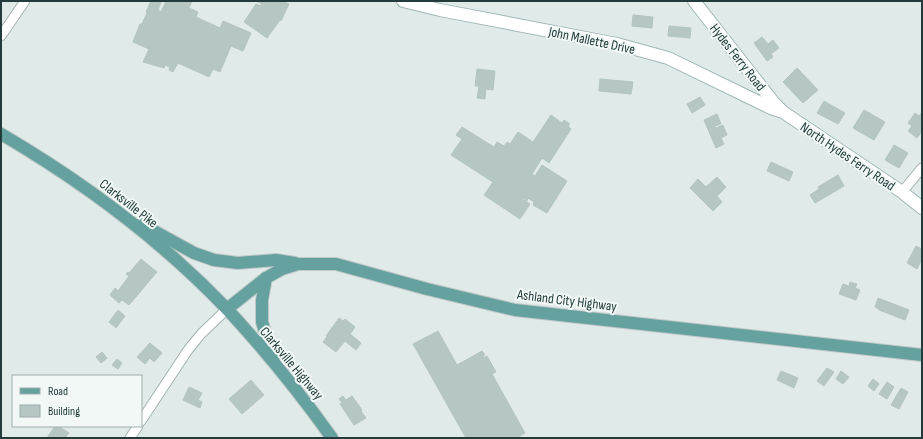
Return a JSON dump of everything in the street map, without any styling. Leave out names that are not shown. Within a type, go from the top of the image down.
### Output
[{"type":"main road","name":"Clarksville Pike","points":[[1,134],[40,157],[86,188],[117,212],[173,258],[227,309]]},
{"type":"main road","points":[[117,212],[194,253],[214,260],[238,263],[276,260],[298,264]]},
{"type":"main road","name":"Ashland City Highway","points":[[227,309],[266,278],[282,269],[298,264],[336,264],[427,289],[515,310],[922,355]]},
{"type":"main road","points":[[266,278],[262,300],[262,322],[274,363]]},
{"type":"main road","name":"Clarksville Highway","points":[[227,309],[274,363],[332,438]]},
{"type":"street","points":[[1,36],[25,1]]},
{"type":"street","name":"John Mallette Drive","points":[[403,1],[440,10],[617,44],[668,58],[771,108]]},
{"type":"street","name":"Hydes Ferry Road","points":[[694,1],[774,103],[783,112]]},
{"type":"street","name":"North Hydes Ferry Road","points":[[771,108],[783,112],[902,192],[922,208]]},
{"type":"street","points":[[902,192],[922,168]]},
{"type":"street","points":[[142,419],[188,350],[201,334],[227,309]]},
{"type":"street","points":[[130,438],[137,427]]},
{"type":"building","points":[[152,1],[161,2],[158,10],[161,12],[166,1],[192,1],[189,8],[198,12],[196,17],[220,28],[223,21],[251,33],[243,51],[231,46],[220,72],[213,69],[209,77],[178,63],[173,72],[169,70],[170,67],[165,65],[164,68],[143,62],[149,49],[133,42],[140,24],[142,24]]},
{"type":"building","points":[[256,1],[283,1],[289,4],[281,21],[280,20],[267,38],[244,22],[256,4],[261,6],[262,4]]},
{"type":"building","points":[[633,15],[653,17],[652,28],[632,26]]},
{"type":"building","points":[[669,26],[691,28],[690,38],[668,36]]},
{"type":"building","points":[[762,37],[768,44],[773,40],[779,48],[771,54],[773,57],[767,61],[754,43]]},
{"type":"building","points":[[797,68],[818,90],[803,103],[783,82]]},
{"type":"building","points":[[477,69],[495,71],[493,90],[486,89],[485,99],[477,98],[479,86],[475,86]]},
{"type":"building","points":[[600,79],[633,82],[631,94],[599,91]]},
{"type":"building","points":[[700,97],[705,105],[692,113],[687,104]]},
{"type":"building","points":[[824,101],[845,113],[838,124],[817,113]]},
{"type":"building","points":[[864,110],[885,122],[874,140],[853,128]]},
{"type":"building","points":[[922,112],[922,131],[917,138],[908,131],[912,126],[908,123],[915,113],[919,116]]},
{"type":"building","points":[[717,114],[721,124],[715,126],[716,128],[723,125],[727,135],[721,138],[724,144],[716,148],[704,120]]},
{"type":"building","points":[[551,115],[562,123],[564,120],[570,124],[568,126],[571,129],[549,163],[542,158],[532,174],[535,176],[542,165],[567,181],[547,213],[533,205],[534,202],[528,198],[527,201],[523,198],[522,199],[530,204],[520,219],[484,195],[493,182],[451,155],[462,139],[456,135],[462,127],[494,147],[497,142],[504,146],[507,142],[510,144],[518,132],[533,142]]},
{"type":"building","points":[[894,145],[908,153],[899,168],[885,160]]},
{"type":"building","points":[[771,162],[793,172],[789,181],[767,171]]},
{"type":"building","points":[[838,175],[844,186],[815,203],[810,195],[819,189],[818,187]]},
{"type":"building","points":[[717,177],[726,187],[717,196],[722,202],[713,211],[690,188],[698,179],[706,187]]},
{"type":"building","points":[[916,246],[922,249],[922,259],[917,269],[907,263]]},
{"type":"building","points":[[141,259],[157,272],[129,305],[122,300],[119,303],[110,295],[115,288],[118,291],[129,276],[126,274],[128,272],[129,273]]},
{"type":"building","points":[[850,282],[857,284],[855,288],[860,290],[856,300],[839,294],[843,284],[849,286]]},
{"type":"building","points":[[878,298],[909,310],[905,320],[875,307]]},
{"type":"building","points":[[118,310],[125,316],[116,328],[109,322]]},
{"type":"building","points":[[339,318],[343,321],[345,319],[355,327],[350,334],[361,343],[356,350],[345,341],[336,352],[323,342]]},
{"type":"building","points":[[438,331],[457,365],[482,351],[485,355],[483,356],[484,358],[487,356],[496,372],[492,374],[525,433],[517,438],[466,438],[413,344]]},
{"type":"building","points":[[150,343],[162,353],[154,362],[150,358],[145,364],[137,357]]},
{"type":"building","points":[[102,352],[107,358],[101,363],[96,357]]},
{"type":"building","points":[[117,359],[122,363],[118,369],[112,365]]},
{"type":"building","points":[[827,368],[834,372],[824,386],[817,381]]},
{"type":"building","points":[[781,371],[798,378],[794,388],[777,380]]},
{"type":"building","points":[[841,371],[849,377],[843,384],[836,379]]},
{"type":"building","points":[[873,379],[879,384],[874,391],[868,386]]},
{"type":"building","points":[[251,380],[264,395],[242,414],[229,399]]},
{"type":"building","points":[[887,382],[894,387],[887,399],[879,394]]},
{"type":"building","points":[[189,387],[202,393],[198,400],[202,402],[200,408],[183,400]]},
{"type":"building","points":[[901,388],[908,392],[899,409],[891,405]]},
{"type":"building","points":[[343,396],[346,400],[352,396],[366,418],[354,425],[340,404],[342,403],[339,399]]},
{"type":"building","points":[[54,427],[60,427],[69,433],[65,438],[47,438]]}]
